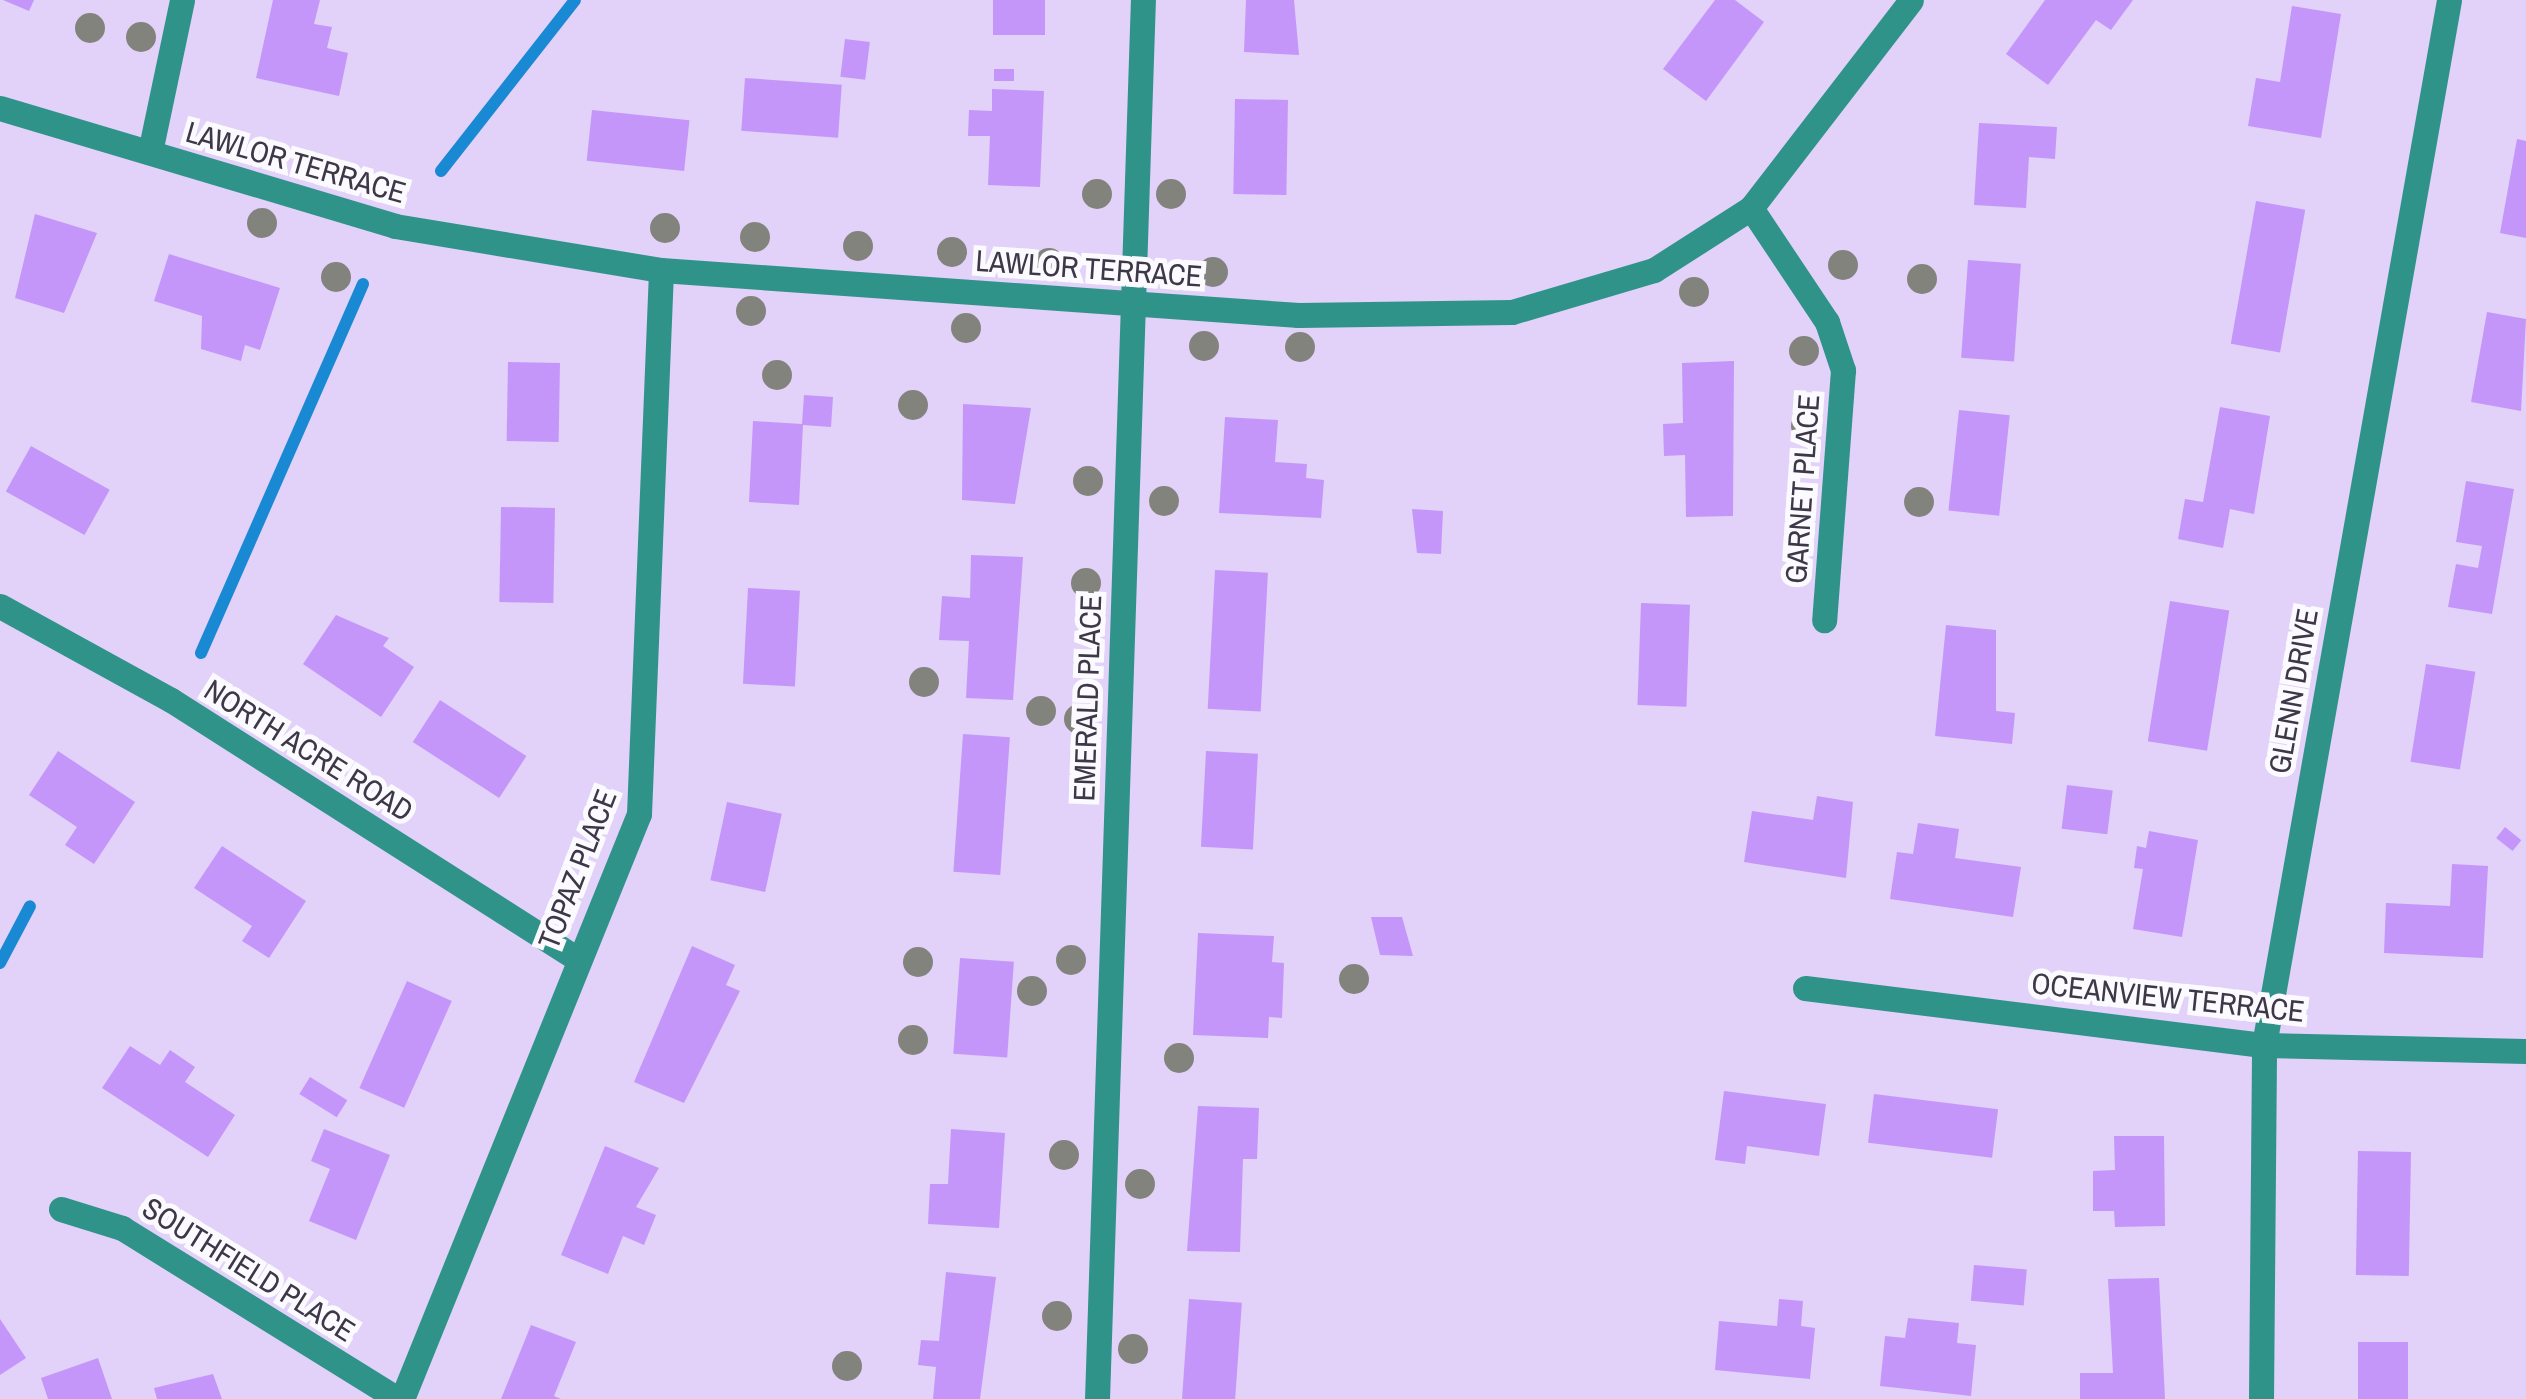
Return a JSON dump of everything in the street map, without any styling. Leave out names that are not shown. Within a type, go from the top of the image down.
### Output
[{"type":"street","points":[[150,152],[182,0]]},
{"type":"street","name":"EMERALD PLACE","points":[[1097,1399],[1143,0]]},
{"type":"street","name":"LAWLOR TERRACE","points":[[0,108],[395,226],[661,270],[1298,316],[1512,312],[1654,270],[1751,208],[1911,0]]},
{"type":"street","name":"GLENN DRIVE","points":[[2261,1399],[2264,1044],[2449,0]]},
{"type":"street","name":"GARNET PLACE","points":[[1751,208],[1826,322],[1843,370],[1824,620]]},
{"type":"street","name":"TOPAZ PLACE","points":[[400,1399],[577,959],[628,843],[646,766],[661,270]]},
{"type":"street","name":"NORTH ACRE ROAD","points":[[0,606],[170,700],[577,959]]},
{"type":"street","name":"OCEANVIEW TERRACE","points":[[1805,988],[2264,1044],[2526,1050]]},
{"type":"street","name":"SOUTHFIELD PLACE","points":[[61,1209],[122,1228],[400,1399]]},
{"type":"building","points":[[3,0],[34,0],[29,11]]},
{"type":"building","points":[[273,0],[320,0],[314,24],[332,27],[327,48],[348,53],[339,96],[256,78]]},
{"type":"building","points":[[993,0],[1045,0],[1045,35],[993,35]]},
{"type":"building","points":[[1246,0],[1294,0],[1299,55],[1244,52]]},
{"type":"building","points":[[1715,0],[1735,0],[1764,22],[1706,101],[1663,69]]},
{"type":"building","points":[[2045,0],[2133,0],[2111,30],[2096,20],[2048,85],[2006,54]]},
{"type":"building","points":[[2292,6],[2341,14],[2321,138],[2248,126],[2256,78],[2280,82]]},
{"type":"building","points":[[845,39],[870,42],[865,80],[840,77]]},
{"type":"building","points":[[994,69],[1014,69],[1014,81],[994,81]]},
{"type":"building","points":[[745,78],[842,85],[838,138],[741,131]]},
{"type":"building","points":[[992,89],[1044,91],[1040,187],[988,185],[990,136],[968,136],[969,110],[992,111]]},
{"type":"building","points":[[1235,99],[1288,100],[1286,195],[1233,194]]},
{"type":"building","points":[[592,110],[689,120],[684,171],[587,161]]},
{"type":"building","points":[[1979,123],[2057,127],[2055,159],[2029,157],[2026,208],[1974,205]]},
{"type":"building","points":[[2517,139],[2526,141],[2526,238],[2500,233]]},
{"type":"building","points":[[2256,201],[2305,210],[2280,352],[2231,344]]},
{"type":"building","points":[[35,214],[97,233],[64,313],[15,298]]},
{"type":"building","points":[[169,254],[280,288],[260,350],[245,345],[241,361],[201,349],[202,316],[154,301]]},
{"type":"building","points":[[1968,260],[2021,264],[2014,361],[1961,358]]},
{"type":"building","points":[[2487,312],[2526,319],[2521,411],[2471,402]]},
{"type":"building","points":[[1734,361],[1733,516],[1686,517],[1685,455],[1664,456],[1663,424],[1683,423],[1682,363]]},
{"type":"building","points":[[508,362],[560,363],[559,442],[507,441]]},
{"type":"building","points":[[804,395],[833,397],[831,427],[803,425],[799,505],[749,502],[753,421],[802,424]]},
{"type":"building","points":[[963,404],[1031,408],[1015,504],[962,500]]},
{"type":"building","points":[[2220,407],[2270,416],[2254,514],[2230,509],[2223,548],[2178,539],[2185,499],[2203,502]]},
{"type":"building","points":[[1959,410],[2010,415],[1999,516],[1948,510]]},
{"type":"building","points":[[1225,417],[1278,420],[1275,462],[1307,464],[1306,478],[1324,480],[1321,518],[1219,513]]},
{"type":"building","points":[[31,446],[110,490],[85,535],[6,491]]},
{"type":"building","points":[[2466,481],[2514,489],[2492,614],[2448,607],[2456,564],[2478,568],[2482,546],[2456,542]]},
{"type":"building","points":[[501,507],[555,508],[553,603],[499,602]]},
{"type":"building","points":[[1412,509],[1443,511],[1441,554],[1417,553]]},
{"type":"building","points":[[971,555],[1023,557],[1013,700],[966,698],[969,641],[939,640],[942,596],[970,598]]},
{"type":"building","points":[[1215,570],[1268,573],[1261,712],[1208,709]]},
{"type":"building","points":[[748,588],[800,591],[795,687],[743,684]]},
{"type":"building","points":[[2170,601],[2229,610],[2207,751],[2148,741]]},
{"type":"building","points":[[1641,603],[1690,605],[1686,707],[1637,705]]},
{"type":"building","points":[[336,615],[389,638],[383,646],[414,667],[381,717],[303,664]]},
{"type":"building","points":[[1946,625],[1996,630],[1996,711],[2015,713],[2012,744],[1935,736]]},
{"type":"building","points":[[2426,664],[2475,672],[2460,770],[2411,762]]},
{"type":"building","points":[[440,700],[526,756],[499,798],[413,742]]},
{"type":"building","points":[[963,734],[1010,737],[1000,875],[953,872]]},
{"type":"building","points":[[58,751],[135,802],[94,864],[65,845],[77,827],[29,795]]},
{"type":"building","points":[[1206,751],[1258,754],[1253,850],[1201,847]]},
{"type":"building","points":[[2067,785],[2113,791],[2107,834],[2062,829]]},
{"type":"building","points":[[1817,796],[1853,802],[1846,878],[1744,862],[1752,811],[1813,820]]},
{"type":"building","points":[[727,802],[782,814],[765,892],[710,880]]},
{"type":"building","points":[[1918,823],[1959,829],[1955,858],[2021,867],[2013,917],[1890,899],[1897,852],[1913,854]]},
{"type":"building","points":[[2505,827],[2521,840],[2513,851],[2496,838]]},
{"type":"building","points":[[2149,831],[2198,840],[2182,937],[2133,929],[2143,869],[2134,868],[2137,846],[2146,848]]},
{"type":"building","points":[[222,846],[306,901],[269,958],[242,941],[252,926],[194,888]]},
{"type":"building","points":[[2452,864],[2488,866],[2483,958],[2384,953],[2386,903],[2450,906]]},
{"type":"building","points":[[1371,917],[1402,917],[1413,956],[1380,955]]},
{"type":"building","points":[[1198,933],[1274,936],[1272,962],[1284,963],[1282,1018],[1269,1017],[1268,1038],[1193,1035]]},
{"type":"building","points":[[692,946],[735,965],[726,985],[740,991],[684,1103],[634,1082]]},
{"type":"building","points":[[960,958],[1014,962],[1007,1058],[953,1054]]},
{"type":"building","points":[[407,981],[452,1001],[404,1108],[359,1088]]},
{"type":"building","points":[[130,1046],[160,1065],[170,1050],[195,1067],[185,1082],[235,1115],[208,1157],[102,1088]]},
{"type":"building","points":[[310,1077],[347,1100],[337,1117],[299,1094]]},
{"type":"building","points":[[1724,1091],[1826,1104],[1819,1156],[1747,1146],[1745,1164],[1715,1160]]},
{"type":"building","points":[[1874,1094],[1998,1109],[1992,1158],[1868,1143]]},
{"type":"building","points":[[1198,1106],[1259,1108],[1257,1159],[1243,1159],[1240,1252],[1187,1251]]},
{"type":"building","points":[[324,1129],[390,1155],[356,1240],[309,1221],[330,1169],[311,1161]]},
{"type":"building","points":[[951,1129],[1005,1133],[999,1228],[928,1224],[930,1184],[948,1184]]},
{"type":"building","points":[[2114,1136],[2164,1136],[2165,1226],[2115,1227],[2114,1211],[2093,1211],[2093,1171],[2115,1170]]},
{"type":"building","points":[[605,1146],[659,1168],[636,1207],[656,1215],[644,1245],[623,1236],[608,1274],[561,1255]]},
{"type":"building","points":[[2358,1151],[2411,1152],[2409,1276],[2356,1275]]},
{"type":"building","points":[[1974,1265],[2027,1270],[2024,1305],[1971,1301]]},
{"type":"building","points":[[946,1272],[996,1277],[980,1399],[933,1399],[936,1367],[918,1365],[921,1340],[939,1341]]},
{"type":"building","points":[[2159,1278],[2165,1399],[2080,1399],[2080,1373],[2113,1373],[2108,1279]]},
{"type":"building","points":[[1189,1299],[1242,1303],[1235,1399],[1182,1399]]},
{"type":"building","points":[[1779,1299],[1803,1301],[1801,1326],[1815,1328],[1810,1379],[1715,1370],[1719,1321],[1777,1326]]},
{"type":"building","points":[[1908,1318],[1959,1323],[1957,1343],[1976,1345],[1971,1396],[1880,1386],[1885,1336],[1905,1338]]},
{"type":"building","points":[[0,1319],[26,1358],[0,1375]]},
{"type":"building","points":[[531,1325],[576,1342],[554,1396],[561,1399],[501,1399]]},
{"type":"building","points":[[2358,1342],[2408,1342],[2408,1399],[2358,1399]]},
{"type":"building","points":[[98,1358],[112,1399],[48,1399],[41,1378]]},
{"type":"building","points":[[213,1374],[222,1399],[157,1399],[154,1388]]},
{"type":"waterway","points":[[441,171],[575,0]]},
{"type":"waterway","points":[[201,653],[363,284]]},
{"type":"waterway","points":[[0,963],[30,906]]}]
